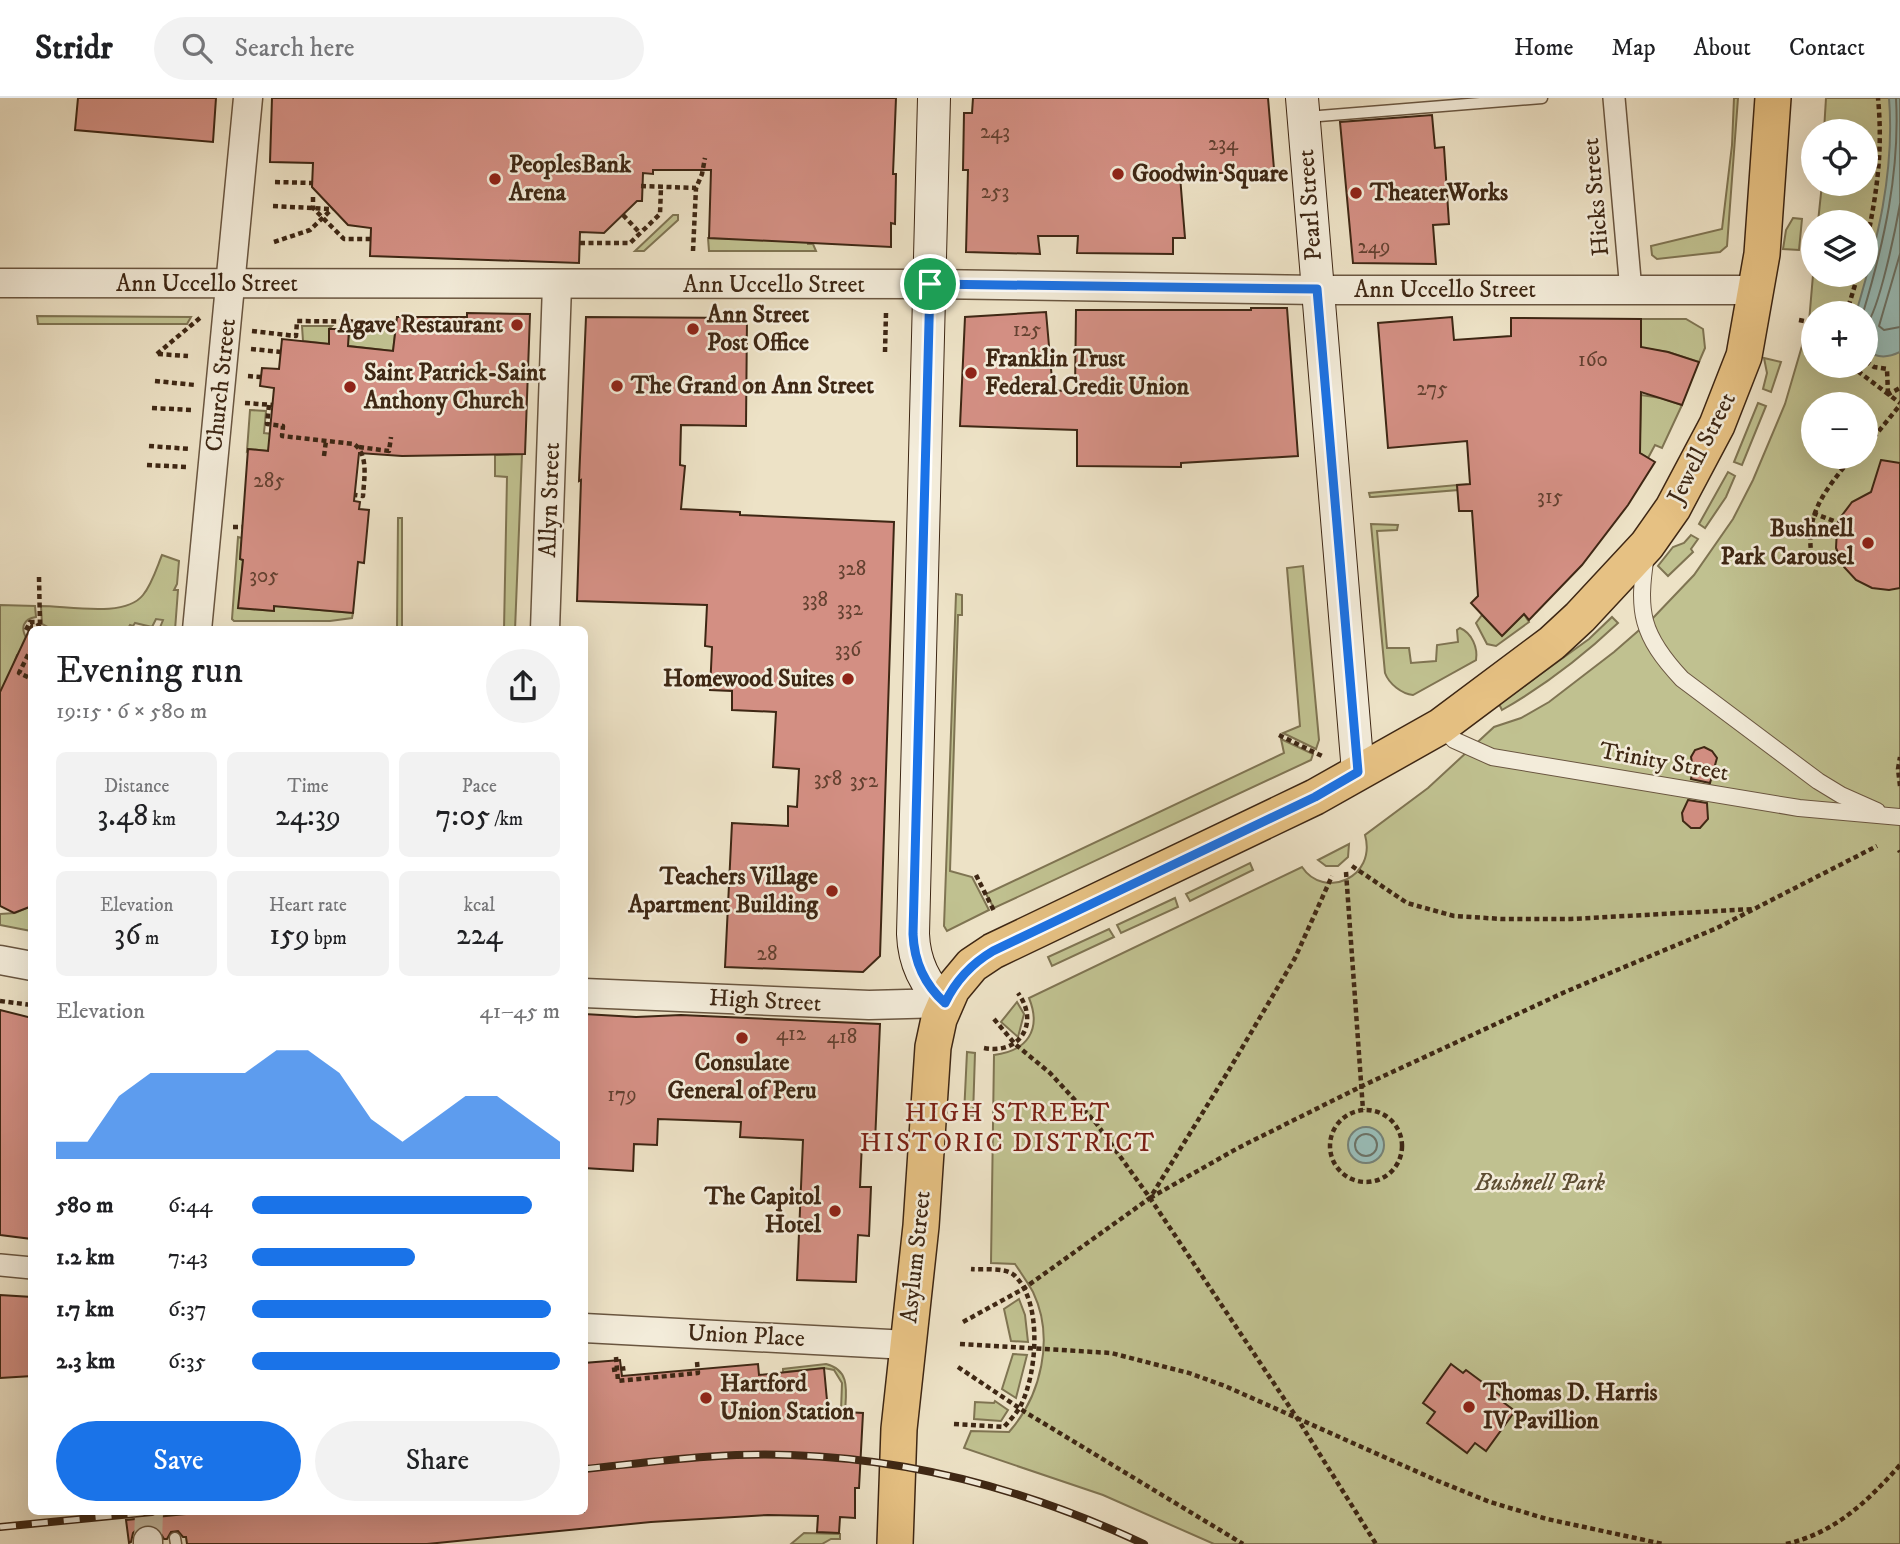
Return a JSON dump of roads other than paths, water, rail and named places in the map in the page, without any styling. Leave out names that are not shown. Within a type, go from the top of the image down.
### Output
[{"type":"main road","points":[[934,98],[913,934],[921,971],[931,988],[945,1003]]},
{"type":"main road","name":"Jewell Street","points":[[1358,772],[1451,719],[1552,643],[1647,545],[1672,508],[1722,415],[1744,356],[1757,290],[1765,225],[1773,98]]},
{"type":"main road","name":"Pearl Street","points":[[1303,108],[1358,772]]},
{"type":"main road","name":"Asylum Street","points":[[895,1544],[900,1429],[921,1226],[932,1058],[945,1003],[961,976],[993,951],[1315,797],[1358,772]]},
{"type":"street","name":"Church Street","points":[[197,626],[248,98]]},
{"type":"street","name":"Hicks Street","points":[[1614,98],[1631,291]]},
{"type":"street","name":"Ann Uccello Street","points":[[0,283],[930,284],[1317,289],[1757,290]]},
{"type":"street","name":"Allyn Street","points":[[545,626],[558,285]]},
{"type":"street","name":"Trinity Street","points":[[1647,545],[1641,613],[1668,664],[1682,679],[1818,781],[1842,795],[1894,816]]},
{"type":"street","name":"Trinity Street","points":[[1451,719],[1454,740],[1492,757],[1798,808],[1894,816]]},
{"type":"street","points":[[0,960],[28,965]]},
{"type":"street","name":"High Street","points":[[588,993],[869,1005],[945,1003]]},
{"type":"street","points":[[0,1265],[28,1268]]},
{"type":"street","name":"Union Place","points":[[588,1328],[908,1345]]},
{"type":"lane","points":[[1303,108],[1542,98]]},
{"type":"water","points":[[1889,98],[1900,98],[1900,352],[1882,356],[1878,356],[1878,301],[1859,301],[1863,287],[1878,287],[1878,230],[1887,180]]},
{"type":"water","points":[[1366,1127],[1379,1132],[1384,1145],[1379,1158],[1366,1163],[1353,1158],[1348,1145],[1353,1132]]},
{"type":"tunnel","points":[[148,1541],[149,1515]]},
{"type":"railway","points":[[588,1469],[739,1455],[791,1455],[882,1463],[927,1471],[1016,1494],[1102,1525],[1144,1544]]},
{"type":"railway","points":[[0,1527],[122,1515]]},
{"type":"place","name":"Goodwin Square","points":[[1118,174]]},
{"type":"place","name":"PeoplesBank Arena","points":[[495,179]]},
{"type":"place","name":"TheaterWorks","points":[[1356,193]]},
{"type":"place","name":"Agave Restaurant","points":[[517,325]]},
{"type":"place","name":"Ann Street Post Office","points":[[693,329]]},
{"type":"place","name":"Franklin Trust Federal Credit Union","points":[[971,373]]},
{"type":"place","name":"The Grand on Ann Street","points":[[617,386]]},
{"type":"place","name":"Saint Patrick-Saint Anthony Church","points":[[350,387]]},
{"type":"place","name":"Bushnell Park Carousel","points":[[1868,543]]},
{"type":"place","name":"Homewood Suites","points":[[848,679]]},
{"type":"place","name":"Teachers Village Apartment Building","points":[[832,891]]},
{"type":"place","name":"Consulate General of Peru","points":[[742,1038]]},
{"type":"place","name":"The Capitol Hotel","points":[[835,1211]]},
{"type":"place","name":"Hartford Union Station","points":[[706,1398]]},
{"type":"place","name":"Thomas D. Harris IV Pavillion","points":[[1469,1407]]},
{"type":"district","name":"HIGH STREET HISTORIC DISTRICT","points":[[1008,1128]]},
{"type":"park label","name":"Bushnell Park","points":[[1540,1183]]}]
